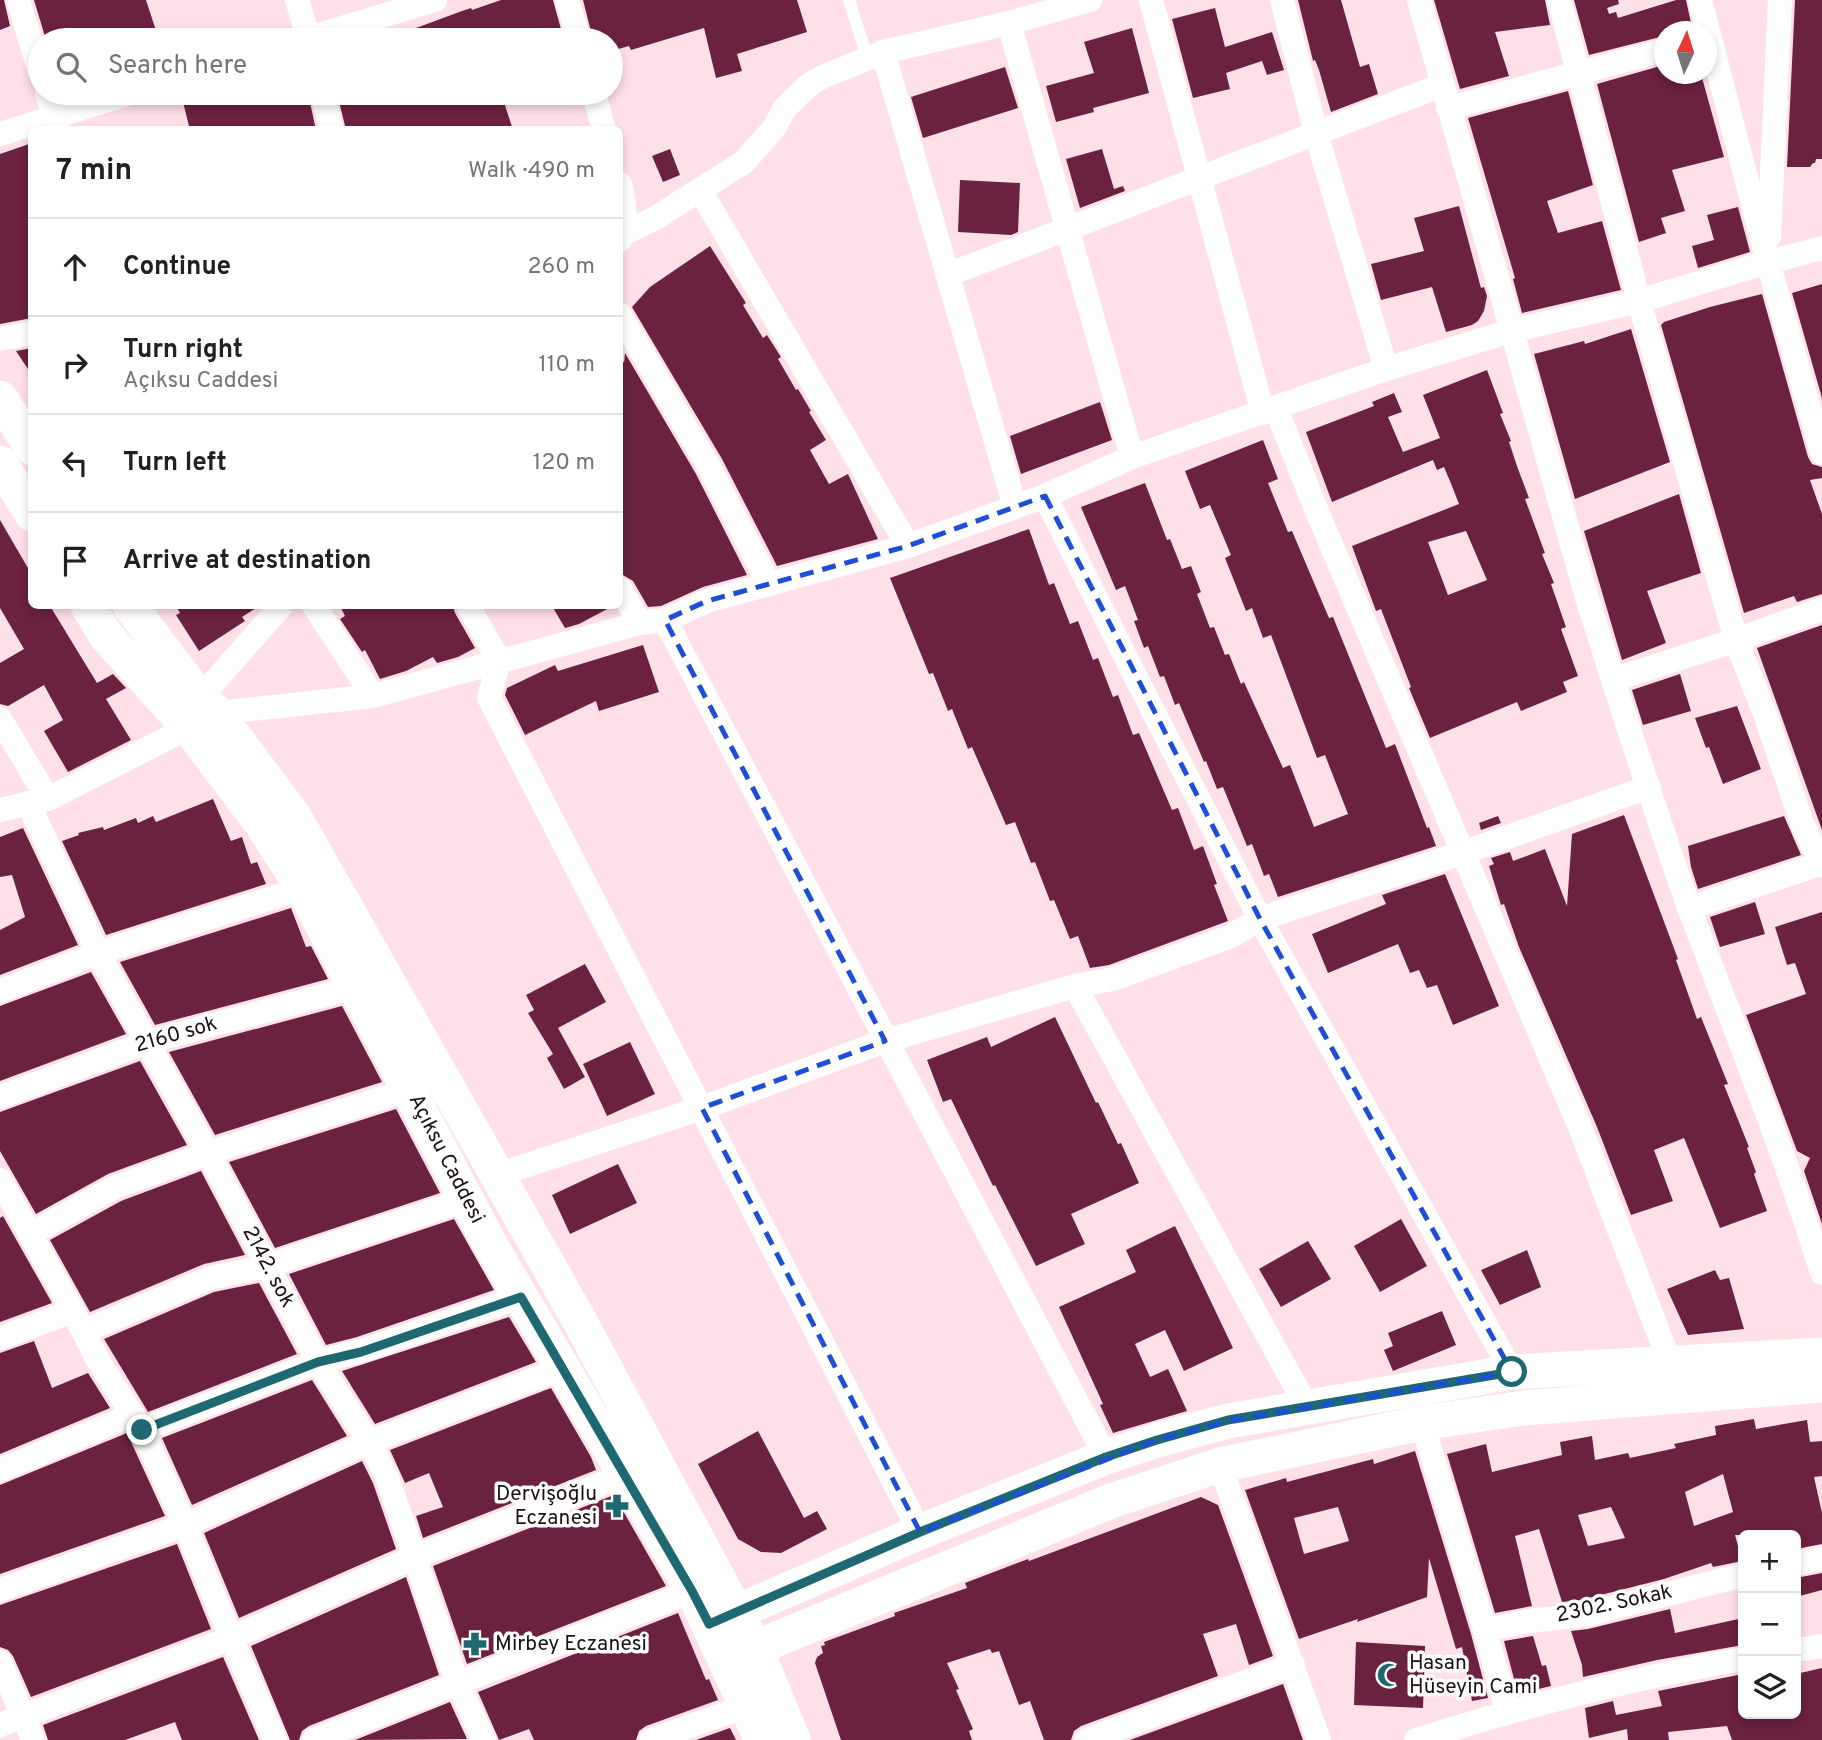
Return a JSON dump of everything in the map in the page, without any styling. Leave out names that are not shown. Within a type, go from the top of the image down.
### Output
[{"type":"main road","points":[[0,398],[28,442]]},
{"type":"main road","points":[[0,463],[28,508]]},
{"type":"main road","name":"Açıksu Caddesi","points":[[90,609],[107,637],[202,713],[295,818],[577,1317],[740,1654],[793,1740]]},
{"type":"main road","name":"Açıksu Caddesi","points":[[132,609],[202,713],[261,823],[303,888],[411,1089],[487,1239],[692,1591],[722,1617]]},
{"type":"main road","points":[[722,1617],[920,1532],[1106,1457],[1228,1420],[1512,1372],[1822,1355]]},
{"type":"main road","points":[[740,1654],[1111,1502],[1220,1465],[1422,1423],[1523,1408],[1822,1385]]},
{"type":"main road","name":"Açıksu Caddesi","points":[[740,1654],[747,1706],[762,1740]]},
{"type":"street","points":[[19,0],[28,31]]},
{"type":"street","points":[[297,0],[303,28]]},
{"type":"street","points":[[345,28],[435,0]]},
{"type":"street","points":[[567,0],[575,28]]},
{"type":"street","points":[[623,236],[744,162],[774,128],[785,108],[807,86],[875,55],[1009,23],[1090,0]]},
{"type":"street","points":[[1151,0],[1199,180],[1270,411],[1580,1127],[1670,1363]]},
{"type":"street","points":[[1282,0],[1315,133],[1386,369]]},
{"type":"street","points":[[1419,0],[1511,331],[1613,680],[1690,908],[1728,1006],[1822,1273]]},
{"type":"street","points":[[1559,0],[1639,301],[1736,640],[1765,714],[1802,823],[1822,864],[1690,908]]},
{"type":"street","points":[[1700,0],[1704,21]]},
{"type":"street","points":[[1768,262],[1780,0]]},
{"type":"street","points":[[1009,23],[1132,457]]},
{"type":"street","points":[[947,275],[1315,133],[1445,96],[1579,72],[1654,53]]},
{"type":"street","points":[[875,55],[947,275],[1015,507]]},
{"type":"street","points":[[1717,72],[1822,453]]},
{"type":"street","points":[[0,134],[53,113],[84,105]]},
{"type":"street","points":[[326,105],[331,126]]},
{"type":"street","points":[[597,105],[603,126]]},
{"type":"street","points":[[700,190],[908,546]]},
{"type":"street","points":[[0,810],[38,801],[202,713],[373,696],[640,623],[665,620],[707,601],[908,546],[1045,496],[1132,457],[1386,369],[1511,331],[1639,301],[1822,248]]},
{"type":"street","points":[[623,320],[709,467],[769,584]]},
{"type":"street","points":[[0,339],[28,334]]},
{"type":"street","points":[[1045,496],[1126,660],[1260,919],[1512,1372]]},
{"type":"street","points":[[623,594],[640,623]]},
{"type":"street","points":[[202,713],[279,609]]},
{"type":"street","points":[[316,609],[373,696]]},
{"type":"street","points":[[470,609],[499,660],[489,698],[920,1532]]},
{"type":"street","points":[[1613,680],[1822,609]]},
{"type":"street","points":[[665,620],[1106,1457]]},
{"type":"street","name":"2142. sok","points":[[0,719],[38,801],[98,953],[208,1153],[318,1362],[369,1442],[387,1477],[457,1682],[484,1740]]},
{"type":"street","points":[[497,1175],[702,1108],[885,1041],[1075,986],[1112,979],[1229,937],[1260,919],[1462,853],[1649,787]]},
{"type":"street","points":[[0,991],[98,953],[303,888]]},
{"type":"street","points":[[1075,986],[1307,1407]]},
{"type":"street","name":"2160 sok","points":[[0,1097],[148,1042],[356,987]]},
{"type":"street","points":[[30,1234],[116,1187],[208,1153],[411,1089]]},
{"type":"street","points":[[0,1180],[6,1204],[30,1234],[100,1364],[137,1423],[185,1525],[275,1740]]},
{"type":"street","points":[[0,1338],[78,1321],[209,1278],[267,1266],[468,1199]]},
{"type":"street","points":[[0,1470],[318,1362],[361,1352],[521,1297]]},
{"type":"street","points":[[0,1590],[185,1525],[369,1442],[562,1368]]},
{"type":"street","points":[[1422,1423],[1507,1711]]},
{"type":"street","points":[[1220,1465],[1319,1740]]},
{"type":"street","points":[[0,1725],[231,1638],[415,1557],[625,1475]]},
{"type":"street","points":[[1801,1563],[1822,1558]]},
{"type":"street","name":"2302. Sokak","points":[[1485,1630],[1530,1621],[1584,1615],[1738,1576]]},
{"type":"street","points":[[314,1740],[692,1591]]},
{"type":"street","points":[[1801,1649],[1822,1646]]},
{"type":"street","points":[[1416,1740],[1507,1711],[1652,1676],[1738,1660]]},
{"type":"street","points":[[0,1662],[33,1740]]},
{"type":"street","points":[[1086,1740],[1293,1665]]},
{"type":"street","points":[[652,1740],[747,1706]]},
{"type":"lane","points":[[849,0],[875,55]]},
{"type":"highlighted area","points":[[1045,496],[1260,919],[1512,1372],[1228,1421],[1157,1440],[920,1532],[702,1108],[885,1041],[665,620],[707,601],[908,546]]},
{"type":"building","points":[[0,0],[4,0],[10,26],[0,30]]},
{"type":"building","points":[[34,0],[146,0],[155,28],[42,28]]},
{"type":"building","points":[[501,0],[553,0],[561,28],[416,28],[471,8],[472,10]]},
{"type":"building","points":[[583,0],[797,0],[807,32],[737,54],[742,71],[716,78],[704,28],[631,50],[629,46],[623,48],[623,28],[590,28]]},
{"type":"building","points":[[1298,0],[1341,0],[1360,67],[1369,64],[1378,94],[1331,112],[1319,70],[1315,60],[1313,61]]},
{"type":"building","points":[[1434,0],[1545,0],[1550,25],[1495,32],[1509,76],[1460,89]]},
{"type":"building","points":[[1574,0],[1618,0],[1619,4],[1607,8],[1609,14],[1616,12],[1618,18],[1676,0],[1686,0],[1691,21],[1654,21],[1654,39],[1589,55]]},
{"type":"building","points":[[1795,0],[1822,0],[1822,159],[1816,159],[1810,167],[1787,167]]},
{"type":"building","points":[[1215,8],[1225,47],[1272,32],[1284,70],[1267,75],[1262,61],[1226,73],[1230,89],[1193,98],[1172,19]]},
{"type":"building","points":[[1132,28],[1149,93],[1093,108],[1094,112],[1056,122],[1046,86],[1094,73],[1084,42]]},
{"type":"building","points":[[1005,67],[1018,108],[923,138],[911,97]]},
{"type":"building","points":[[1654,68],[1654,84],[1704,84],[1724,157],[1672,170],[1685,211],[1661,218],[1666,233],[1639,242],[1597,84]]},
{"type":"building","points":[[1568,91],[1593,185],[1547,201],[1558,233],[1602,221],[1621,290],[1522,313],[1513,279],[1515,278],[1468,118]]},
{"type":"building","points":[[184,105],[311,105],[315,126],[189,126]]},
{"type":"building","points":[[340,105],[505,105],[512,126],[345,126]]},
{"type":"building","points":[[28,144],[28,319],[0,324],[0,154]]},
{"type":"building","points":[[670,149],[680,175],[663,182],[652,156]]},
{"type":"building","points":[[1102,149],[1114,189],[1123,186],[1125,191],[1080,208],[1066,159]]},
{"type":"building","points":[[960,180],[1020,183],[1018,232],[1011,235],[958,232]]},
{"type":"building","points":[[1459,206],[1481,288],[1484,287],[1487,296],[1484,311],[1478,321],[1446,332],[1432,287],[1381,300],[1371,264],[1424,251],[1414,218]]},
{"type":"building","points":[[1738,207],[1750,252],[1698,268],[1692,246],[1714,240],[1707,215]]},
{"type":"building","points":[[710,246],[746,303],[743,305],[763,338],[767,335],[781,357],[778,359],[826,440],[810,450],[829,484],[848,474],[878,539],[777,566],[722,459],[632,307],[650,287]]},
{"type":"building","points":[[1822,284],[1822,398],[1792,293]]},
{"type":"building","points":[[1762,294],[1808,457],[1812,464],[1822,467],[1822,478],[1810,480],[1822,514],[1822,594],[1797,602],[1794,596],[1744,613],[1661,325],[1710,307]]},
{"type":"building","points":[[1631,329],[1670,462],[1575,499],[1534,354],[1584,341],[1585,344]]},
{"type":"building","points":[[28,349],[28,369],[16,351]]},
{"type":"building","points":[[625,353],[696,474],[747,575],[703,587],[661,606],[648,607],[633,581],[623,575],[623,361],[624,363]]},
{"type":"building","points":[[1487,370],[1529,498],[1525,499],[1554,583],[1551,584],[1566,627],[1561,629],[1578,676],[1563,682],[1567,692],[1521,711],[1517,702],[1430,738],[1381,609],[1376,611],[1352,546],[1459,504],[1452,486],[1444,467],[1437,470],[1433,460],[1332,502],[1306,432],[1374,406],[1372,402],[1394,393],[1402,412],[1388,417],[1403,452],[1440,438],[1423,395]],"holes":[[[1466,531],[1487,580],[1448,595],[1428,542]]]},
{"type":"building","points":[[1100,402],[1112,440],[1021,474],[1010,436]]},
{"type":"building","points":[[1263,440],[1278,479],[1268,483],[1288,532],[1292,531],[1329,618],[1333,617],[1386,748],[1395,744],[1436,846],[1278,897],[1269,874],[1264,876],[1252,844],[1247,846],[1223,787],[1217,789],[1179,703],[1175,705],[1148,646],[1144,648],[1134,621],[1138,620],[1125,586],[1116,590],[1081,507],[1145,483],[1167,540],[1170,539],[1182,569],[1191,566],[1201,592],[1197,594],[1210,628],[1214,627],[1225,655],[1229,654],[1241,684],[1244,682],[1283,768],[1290,765],[1314,827],[1348,814],[1325,755],[1317,758],[1271,635],[1263,638],[1252,608],[1246,611],[1225,558],[1231,555],[1210,505],[1200,509],[1185,471]]},
{"type":"building","points":[[1679,494],[1701,573],[1647,591],[1666,643],[1622,660],[1584,531]]},
{"type":"building","points":[[0,520],[28,568],[28,609],[52,609],[97,683],[113,674],[126,688],[106,699],[131,740],[68,772],[44,731],[63,720],[44,685],[8,706],[0,704],[0,663],[24,649],[0,608]]},
{"type":"building","points":[[1029,529],[1049,585],[1054,583],[1070,624],[1078,621],[1093,660],[1098,658],[1113,697],[1118,695],[1133,735],[1139,733],[1172,810],[1178,808],[1194,850],[1203,846],[1228,921],[1109,965],[1090,968],[1078,936],[1070,939],[1054,900],[1050,901],[1035,862],[1031,863],[1015,822],[1006,825],[972,747],[968,749],[952,709],[948,711],[933,673],[929,674],[890,578]]},
{"type":"building","points":[[178,609],[254,609],[242,617],[245,621],[199,651],[176,615],[180,613]]},
{"type":"building","points":[[342,609],[454,609],[475,648],[458,657],[437,663],[433,657],[406,671],[380,679],[365,650],[362,652],[340,619],[345,616]]},
{"type":"building","points":[[554,609],[607,609],[579,624],[565,628]]},
{"type":"building","points":[[1822,625],[1822,830],[1757,648]]},
{"type":"building","points":[[643,645],[659,692],[599,711],[596,701],[525,735],[505,695],[507,688],[555,665],[558,671]]},
{"type":"building","points":[[1680,674],[1691,711],[1643,725],[1632,690]]},
{"type":"building","points":[[1737,706],[1761,769],[1723,784],[1695,718]]},
{"type":"building","points":[[213,799],[231,841],[242,837],[251,864],[257,862],[266,884],[106,935],[62,841],[79,835],[78,833],[103,827],[104,830],[136,818],[138,823],[153,816],[156,822]]},
{"type":"building","points":[[1624,815],[1678,959],[1676,960],[1697,1019],[1701,1017],[1728,1084],[1724,1085],[1749,1147],[1747,1148],[1756,1172],[1754,1174],[1767,1211],[1720,1228],[1684,1138],[1654,1150],[1673,1201],[1631,1215],[1597,1127],[1519,947],[1504,904],[1501,905],[1489,866],[1494,864],[1491,858],[1510,852],[1513,861],[1545,849],[1567,906],[1572,834]]},
{"type":"building","points":[[1498,816],[1501,823],[1481,830],[1479,823]]},
{"type":"building","points":[[1784,816],[1801,855],[1698,889],[1688,846]]},
{"type":"building","points":[[23,828],[78,945],[0,975],[0,930],[25,917],[12,875],[0,877],[0,837]]},
{"type":"building","points":[[1445,874],[1499,1006],[1453,1025],[1437,985],[1427,988],[1419,970],[1410,973],[1398,944],[1328,973],[1312,934],[1386,904],[1382,895]]},
{"type":"building","points":[[1755,902],[1765,934],[1720,947],[1710,917]]},
{"type":"building","points":[[291,908],[306,947],[311,946],[328,979],[155,1025],[120,962]]},
{"type":"building","points":[[1822,912],[1822,1224],[1804,1171],[1810,1158],[1797,1151],[1746,1015],[1806,994],[1795,963],[1787,965],[1775,927]]},
{"type":"building","points":[[585,964],[606,1002],[558,1028],[585,1077],[564,1089],[547,1058],[553,1054],[528,1013],[534,1010],[526,995]]},
{"type":"building","points":[[91,972],[126,1034],[0,1081],[0,1006]]},
{"type":"building","points":[[342,1006],[382,1082],[215,1135],[169,1052]]},
{"type":"building","points":[[1055,1017],[1096,1103],[1098,1102],[1118,1144],[1121,1143],[1139,1183],[1071,1214],[1085,1244],[1036,1266],[951,1099],[943,1102],[927,1060],[987,1037],[991,1047]]},
{"type":"building","points":[[630,1042],[655,1094],[607,1116],[583,1064]]},
{"type":"building","points":[[140,1061],[187,1145],[108,1174],[36,1214],[0,1151],[0,1112]]},
{"type":"building","points":[[396,1109],[440,1193],[275,1248],[229,1162]]},
{"type":"building","points":[[618,1164],[637,1203],[570,1234],[552,1195]]},
{"type":"building","points":[[201,1171],[245,1255],[204,1264],[90,1312],[50,1240],[121,1201]]},
{"type":"building","points":[[3,1216],[52,1303],[0,1322],[0,1218]]},
{"type":"building","points":[[454,1219],[494,1290],[326,1345],[289,1274]]},
{"type":"building","points":[[1401,1219],[1427,1266],[1380,1292],[1354,1246]]},
{"type":"building","points":[[1175,1226],[1233,1348],[1184,1371],[1165,1330],[1135,1344],[1150,1377],[1168,1369],[1187,1411],[1113,1433],[1100,1405],[1103,1404],[1059,1307],[1136,1272],[1126,1250]]},
{"type":"building","points":[[1308,1241],[1331,1279],[1281,1307],[1259,1269]]},
{"type":"building","points":[[1527,1250],[1541,1287],[1500,1305],[1481,1270]]},
{"type":"building","points":[[1715,1270],[1720,1280],[1729,1278],[1744,1329],[1688,1335],[1667,1289]]},
{"type":"building","points":[[259,1283],[297,1354],[148,1412],[104,1339],[214,1292]]},
{"type":"building","points":[[1442,1311],[1456,1345],[1393,1371],[1384,1350],[1393,1346],[1388,1333]]},
{"type":"building","points":[[509,1317],[536,1362],[375,1424],[342,1371]]},
{"type":"building","points":[[34,1341],[52,1388],[88,1373],[110,1408],[0,1454],[0,1353]]},
{"type":"building","points":[[312,1380],[347,1436],[192,1505],[162,1438]]},
{"type":"building","points":[[551,1388],[596,1470],[423,1538],[416,1516],[443,1507],[429,1473],[405,1483],[390,1450]]},
{"type":"building","points":[[1754,1419],[1756,1429],[1807,1420],[1810,1442],[1822,1441],[1822,1476],[1814,1477],[1822,1513],[1822,1544],[1801,1548],[1801,1530],[1738,1530],[1738,1535],[1735,1535],[1738,1562],[1713,1567],[1711,1563],[1664,1579],[1581,1600],[1562,1602],[1539,1529],[1515,1536],[1532,1606],[1495,1613],[1447,1454],[1486,1444],[1492,1472],[1562,1455],[1560,1442],[1592,1436],[1595,1460],[1628,1453],[1630,1458],[1676,1448],[1674,1444],[1716,1435],[1715,1426]],"holes":[[[1723,1474],[1733,1512],[1694,1526],[1685,1492]],[[1611,1507],[1625,1538],[1588,1546],[1578,1515]]]},
{"type":"building","points":[[758,1431],[804,1518],[817,1511],[827,1529],[781,1553],[761,1552],[738,1539],[698,1464]]},
{"type":"building","points":[[127,1433],[165,1516],[0,1574],[0,1485]]},
{"type":"building","points":[[1415,1451],[1488,1698],[1472,1701],[1462,1647],[1456,1649],[1429,1558],[1427,1597],[1299,1639],[1245,1490],[1286,1478],[1287,1482],[1373,1459],[1374,1464]],"holes":[[[1338,1507],[1349,1541],[1304,1554],[1294,1518]]]},
{"type":"building","points":[[362,1461],[373,1483],[396,1549],[239,1618],[204,1533]]},
{"type":"building","points":[[614,1495],[666,1586],[467,1664],[433,1566]]},
{"type":"building","points":[[1201,1497],[1218,1505],[1273,1656],[1249,1665],[1236,1624],[1203,1634],[1218,1676],[1081,1726],[1074,1731],[1071,1740],[1044,1740],[1030,1701],[1019,1705],[999,1651],[992,1653],[990,1649],[947,1663],[973,1729],[969,1731],[972,1740],[841,1740],[815,1663],[817,1657],[823,1653],[821,1646],[825,1645],[824,1642],[895,1616],[894,1613],[967,1588],[965,1583]]},
{"type":"building","points":[[177,1544],[211,1629],[31,1697],[13,1656],[0,1647],[0,1605]]},
{"type":"building","points":[[1822,1573],[1822,1590],[1801,1596],[1801,1577]]},
{"type":"building","points":[[406,1577],[439,1675],[309,1726],[302,1731],[299,1740],[290,1740],[251,1646]]},
{"type":"building","points":[[1670,1609],[1675,1633],[1738,1619],[1738,1646],[1583,1677],[1571,1631]]},
{"type":"building","points":[[678,1613],[706,1680],[709,1679],[718,1700],[646,1726],[639,1731],[636,1740],[534,1740],[529,1729],[499,1740],[478,1692]]},
{"type":"building","points":[[1533,1636],[1542,1666],[1546,1665],[1551,1686],[1518,1694],[1504,1641]]},
{"type":"building","name":"Hasan Hüseyin Cami","points":[[1356,1642],[1425,1646],[1423,1708],[1354,1705]]},
{"type":"building","points":[[223,1657],[259,1740],[182,1740],[175,1722],[125,1740],[48,1740],[43,1725]]},
{"type":"building","points":[[1822,1668],[1822,1740],[1732,1740],[1727,1726],[1668,1732],[1669,1740],[1628,1740],[1627,1729],[1589,1738],[1585,1708],[1613,1701],[1616,1715],[1662,1706],[1658,1691],[1738,1675],[1738,1719],[1801,1719],[1801,1673]]},
{"type":"building","points":[[1283,1684],[1303,1740],[1130,1740]]},
{"type":"building","points":[[450,1702],[467,1739],[355,1740]]},
{"type":"building","points":[[730,1728],[736,1740],[696,1740]]},
{"type":"place","name":"Dervişoğlu Eczanesi","points":[[617,1506]]},
{"type":"place","name":"Mirbey Eczanesi","points":[[475,1644]]},
{"type":"place","name":"Hasan Hüseyin Cami","points":[[1389,1675]]},
{"type":"route","points":[[142,1430],[318,1362],[361,1352],[521,1297],[709,1624],[920,1532],[1106,1457],[1157,1440],[1228,1420],[1512,1372]]}]
